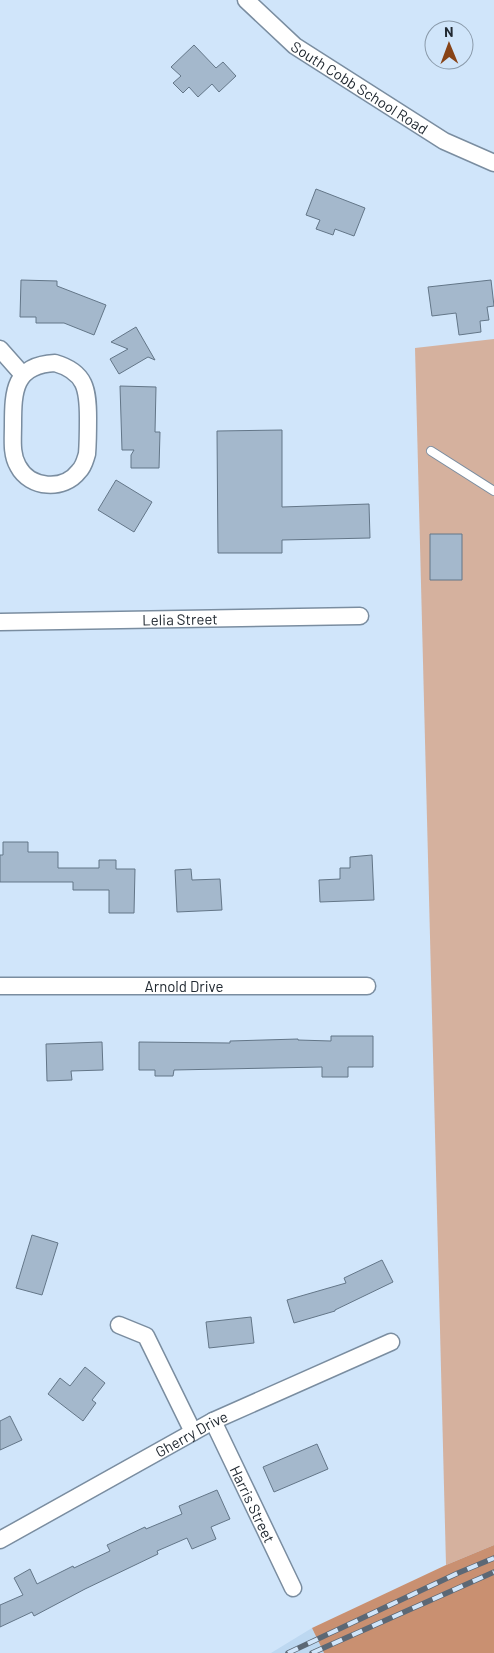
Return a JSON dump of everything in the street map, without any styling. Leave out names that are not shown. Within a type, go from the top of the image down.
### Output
[{"type":"street","name":"South Cobb School Road","points":[[246,0],[294,46],[444,141],[488,161]]},
{"type":"street","points":[[0,349],[23,375]]},
{"type":"street","points":[[55,363],[67,367],[84,383],[87,394],[87,454],[79,472],[70,480],[59,484],[47,485],[36,482],[26,476],[6,452],[14,393],[17,383],[23,375],[32,368],[55,363]]},
{"type":"street","name":"Lelia Street","points":[[0,622],[360,616]]},
{"type":"street","name":"Arnold Drive","points":[[0,986],[367,986]]},
{"type":"street","points":[[119,1325],[146,1336],[193,1432]]},
{"type":"street","name":"Gherry Drive","points":[[0,1540],[213,1421],[391,1342]]},
{"type":"street","name":"Harris Street","points":[[213,1421],[293,1588]]},
{"type":"lane","points":[[431,451],[494,491]]},
{"type":"shaded area","points":[[494,339],[494,1545],[446,1565],[415,348]]},
{"type":"shaded area","points":[[494,1545],[494,1653],[324,1653],[312,1628],[446,1565]]},
{"type":"shaded area","points":[[312,1628],[324,1653],[271,1653]]},
{"type":"building","points":[[194,45],[216,68],[223,62],[236,76],[219,92],[212,84],[198,97],[189,87],[183,93],[173,83],[181,76],[171,67]]},
{"type":"building","points":[[316,189],[365,208],[354,236],[335,229],[333,235],[316,229],[320,220],[306,215]]},
{"type":"building","points":[[21,280],[57,281],[57,286],[106,305],[94,335],[64,323],[36,323],[36,317],[20,317]]},
{"type":"building","points":[[491,280],[494,306],[487,307],[489,320],[480,321],[481,332],[459,335],[456,313],[432,316],[428,287]]},
{"type":"building","points":[[136,327],[155,360],[148,357],[119,374],[110,359],[128,349],[111,342]]},
{"type":"building","points":[[120,386],[156,387],[155,432],[160,432],[159,468],[131,468],[131,455],[134,450],[122,450]]},
{"type":"building","points":[[282,430],[282,507],[369,504],[370,538],[282,540],[282,553],[218,553],[217,431]]},
{"type":"building","points":[[116,480],[152,502],[134,532],[98,510]]},
{"type":"building","points":[[430,534],[462,534],[462,580],[430,580]]},
{"type":"building","points":[[3,842],[28,842],[28,852],[58,852],[58,868],[99,868],[99,860],[116,860],[116,869],[135,869],[134,913],[109,913],[109,890],[73,890],[73,882],[0,882],[0,855],[3,855]]},
{"type":"building","points":[[372,855],[374,900],[320,902],[319,880],[340,879],[340,868],[350,868],[350,857]]},
{"type":"building","points":[[191,869],[192,880],[220,879],[222,910],[177,912],[175,870]]},
{"type":"building","points":[[331,1036],[373,1036],[373,1067],[348,1067],[348,1077],[322,1077],[322,1067],[174,1070],[173,1076],[155,1076],[155,1070],[139,1070],[139,1042],[230,1043],[230,1041],[298,1039],[331,1041]]},
{"type":"building","points":[[102,1042],[103,1070],[71,1071],[72,1080],[47,1081],[46,1044]]},
{"type":"building","points":[[32,1235],[58,1243],[42,1295],[16,1288]]},
{"type":"building","points":[[382,1260],[393,1282],[335,1311],[294,1323],[287,1300],[346,1283],[344,1278]]},
{"type":"building","points":[[251,1317],[254,1343],[209,1348],[206,1322]]},
{"type":"building","points":[[85,1367],[105,1383],[92,1400],[96,1403],[83,1421],[48,1394],[60,1378],[70,1386]]},
{"type":"building","points":[[10,1416],[22,1440],[0,1450],[0,1421]]},
{"type":"building","points":[[317,1444],[328,1469],[274,1492],[263,1467]]},
{"type":"building","points":[[217,1490],[230,1519],[211,1527],[216,1539],[192,1549],[187,1538],[157,1551],[158,1554],[34,1616],[32,1612],[0,1627],[0,1605],[23,1595],[14,1578],[30,1569],[37,1584],[73,1566],[74,1568],[110,1551],[107,1545],[145,1527],[146,1529],[182,1514],[179,1506]]},
{"type":"railway","points":[[288,1653],[494,1558]]},
{"type":"railway","points":[[312,1653],[494,1572]]}]
